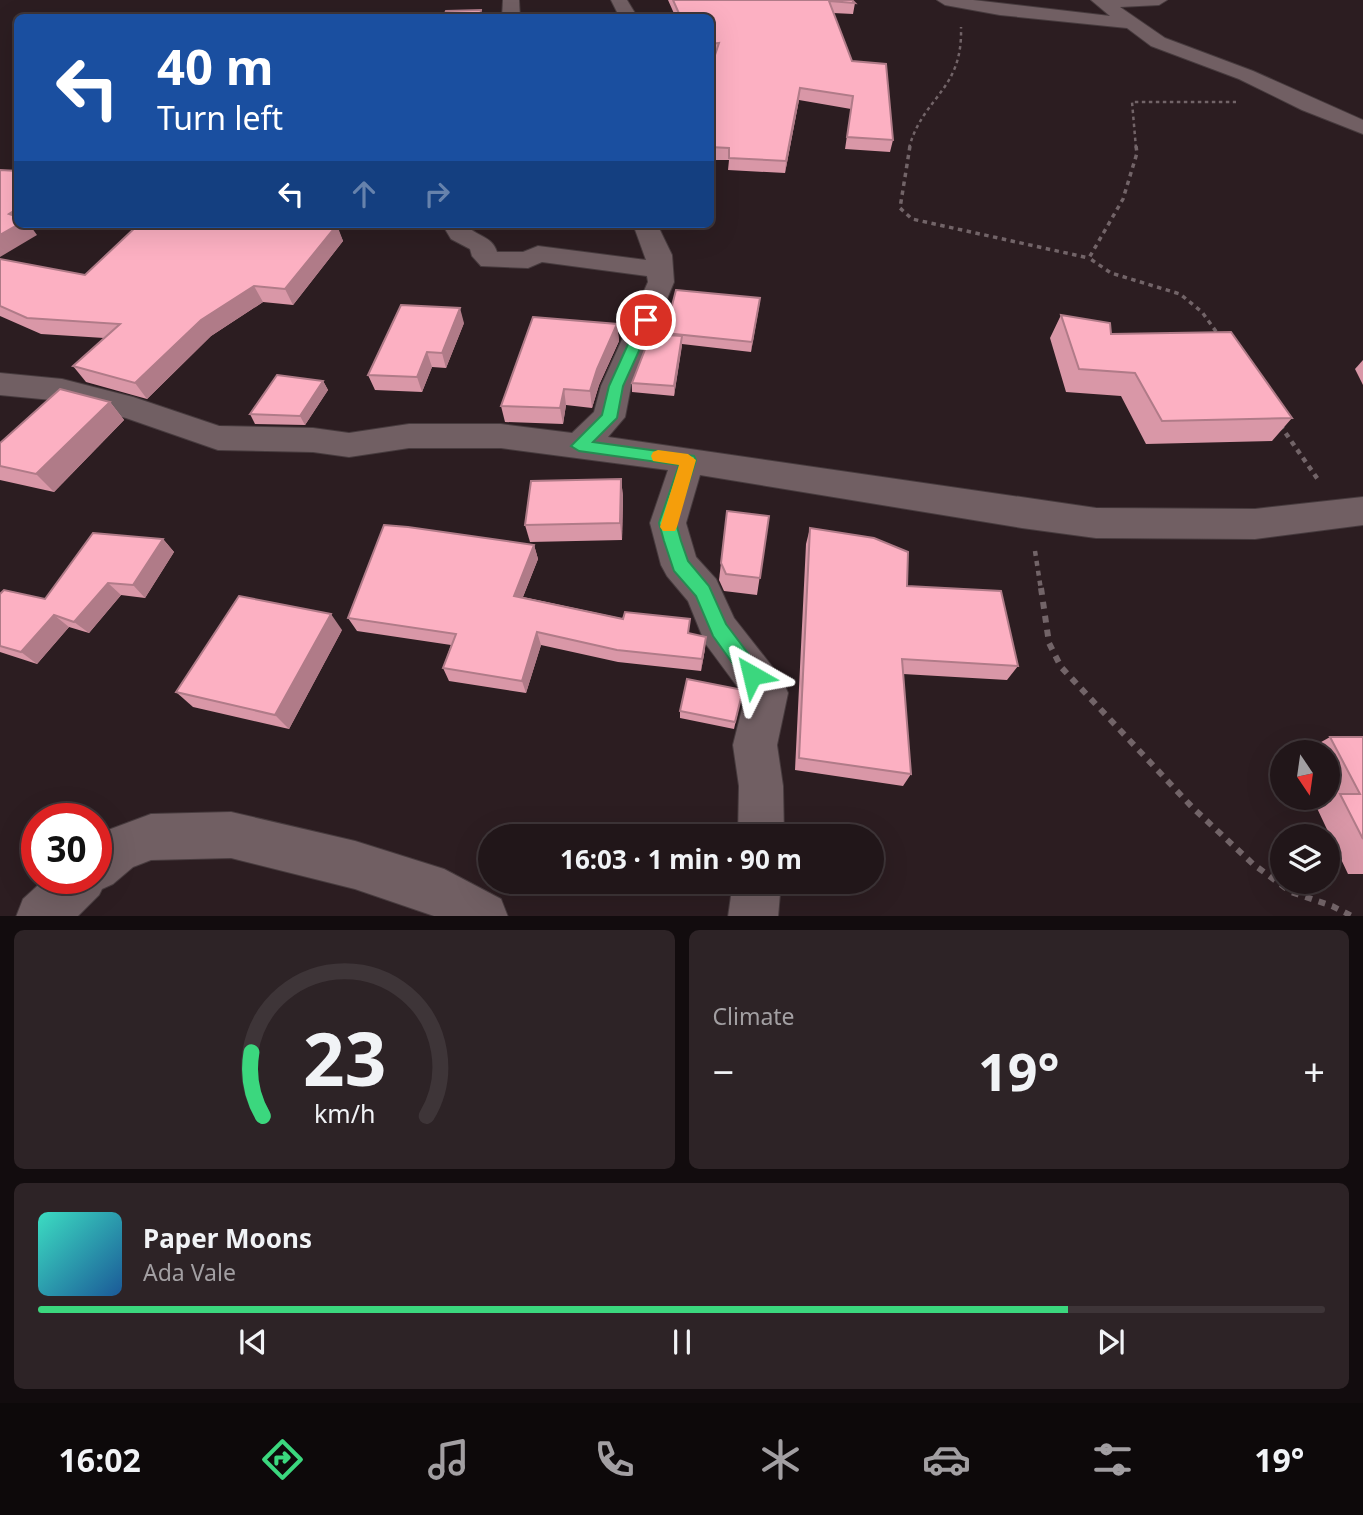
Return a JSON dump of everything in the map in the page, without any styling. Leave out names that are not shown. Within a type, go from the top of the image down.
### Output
[{"type":"street","points":[[1102,2],[1159,0]]},
{"type":"street","points":[[951,1],[1000,10],[1130,23]]},
{"type":"street","points":[[1102,2],[1171,48],[1247,75],[1309,106],[1363,128]]},
{"type":"street","points":[[456,228],[460,234],[482,245],[485,256],[490,260],[528,260],[538,254],[546,254],[661,271]]},
{"type":"street","points":[[579,446],[609,418],[616,386],[661,282],[659,255],[647,228]]},
{"type":"street","points":[[0,384],[62,390],[133,408],[218,438],[313,440],[349,445],[409,436],[500,436],[688,460],[1029,515],[1096,523],[1255,524],[1352,512]]},
{"type":"street","points":[[688,460],[668,523],[680,565],[703,591],[719,630],[767,693],[755,745],[761,786],[761,824]]},
{"type":"street","points":[[112,854],[151,837],[231,835],[355,865],[444,892],[484,916]]},
{"type":"street","points":[[41,916],[65,894]]},
{"type":"street","points":[[753,916],[756,894]]},
{"type":"path","points":[[951,1],[962,40],[956,72],[912,139],[906,190],[900,208],[912,219],[1089,258],[1111,273],[1180,294],[1202,312],[1224,341]]},
{"type":"path","points":[[1089,258],[1123,199],[1137,153],[1132,102],[1237,102]]},
{"type":"path","points":[[1278,422],[1352,512]]},
{"type":"path","points":[[1029,515],[1049,643],[1061,667],[1192,807],[1253,864],[1292,892],[1332,905],[1354,916]]},
{"type":"building","points":[[673,0],[852,0],[855,3],[829,1],[852,61],[886,64],[893,140],[847,137],[853,96],[800,88],[786,161],[729,158],[729,148],[714,147],[714,58],[719,43],[714,44],[714,14],[679,14]]},
{"type":"building","points":[[481,10],[480,14],[445,14],[446,11]]},
{"type":"building","points":[[0,170],[14,171],[14,211],[9,214],[14,216],[14,227],[0,235]]},
{"type":"building","points":[[135,228],[335,228],[285,289],[254,286],[201,320],[135,383],[73,366],[120,324],[27,318],[0,306],[0,259],[85,275]]},
{"type":"building","points":[[676,290],[760,298],[752,342],[665,333]]},
{"type":"building","points":[[401,305],[460,308],[442,353],[427,352],[417,377],[368,375]]},
{"type":"building","points":[[1061,315],[1110,323],[1111,334],[1231,332],[1292,418],[1162,421],[1135,373],[1079,369]]},
{"type":"building","points":[[533,317],[617,324],[590,391],[564,389],[560,408],[501,406]]},
{"type":"building","points":[[651,334],[682,336],[674,386],[632,383]]},
{"type":"building","points":[[277,375],[323,381],[300,416],[250,414]]},
{"type":"building","points":[[60,389],[110,402],[36,474],[0,466],[0,443]]},
{"type":"building","points":[[621,479],[620,523],[525,525],[531,481]]},
{"type":"building","points":[[727,511],[769,516],[760,578],[726,574],[721,563]]},
{"type":"building","points":[[384,525],[534,545],[514,596],[623,619],[625,612],[690,619],[688,633],[706,637],[702,659],[617,650],[537,632],[522,681],[443,668],[456,634],[348,618]]},
{"type":"building","points":[[810,528],[874,538],[908,552],[907,586],[1001,591],[1018,666],[902,659],[911,774],[799,758]]},
{"type":"building","points":[[93,533],[163,539],[133,585],[108,583],[74,622],[54,615],[21,652],[0,646],[0,594],[4,590],[45,599]]},
{"type":"building","points":[[239,596],[331,614],[275,715],[176,692]]},
{"type":"building","points":[[687,679],[743,690],[735,722],[680,711]]},
{"type":"building","points":[[1330,737],[1363,737],[1363,839],[1340,794],[1360,794],[1340,756],[1340,740],[1332,740]]},
{"type":"slow traffic","points":[[658,456],[688,460],[669,527]]},
{"type":"route","points":[[646,320],[616,386],[609,418],[579,446],[688,460],[668,523],[672,541],[680,565],[703,591],[719,630],[752,675]]}]
